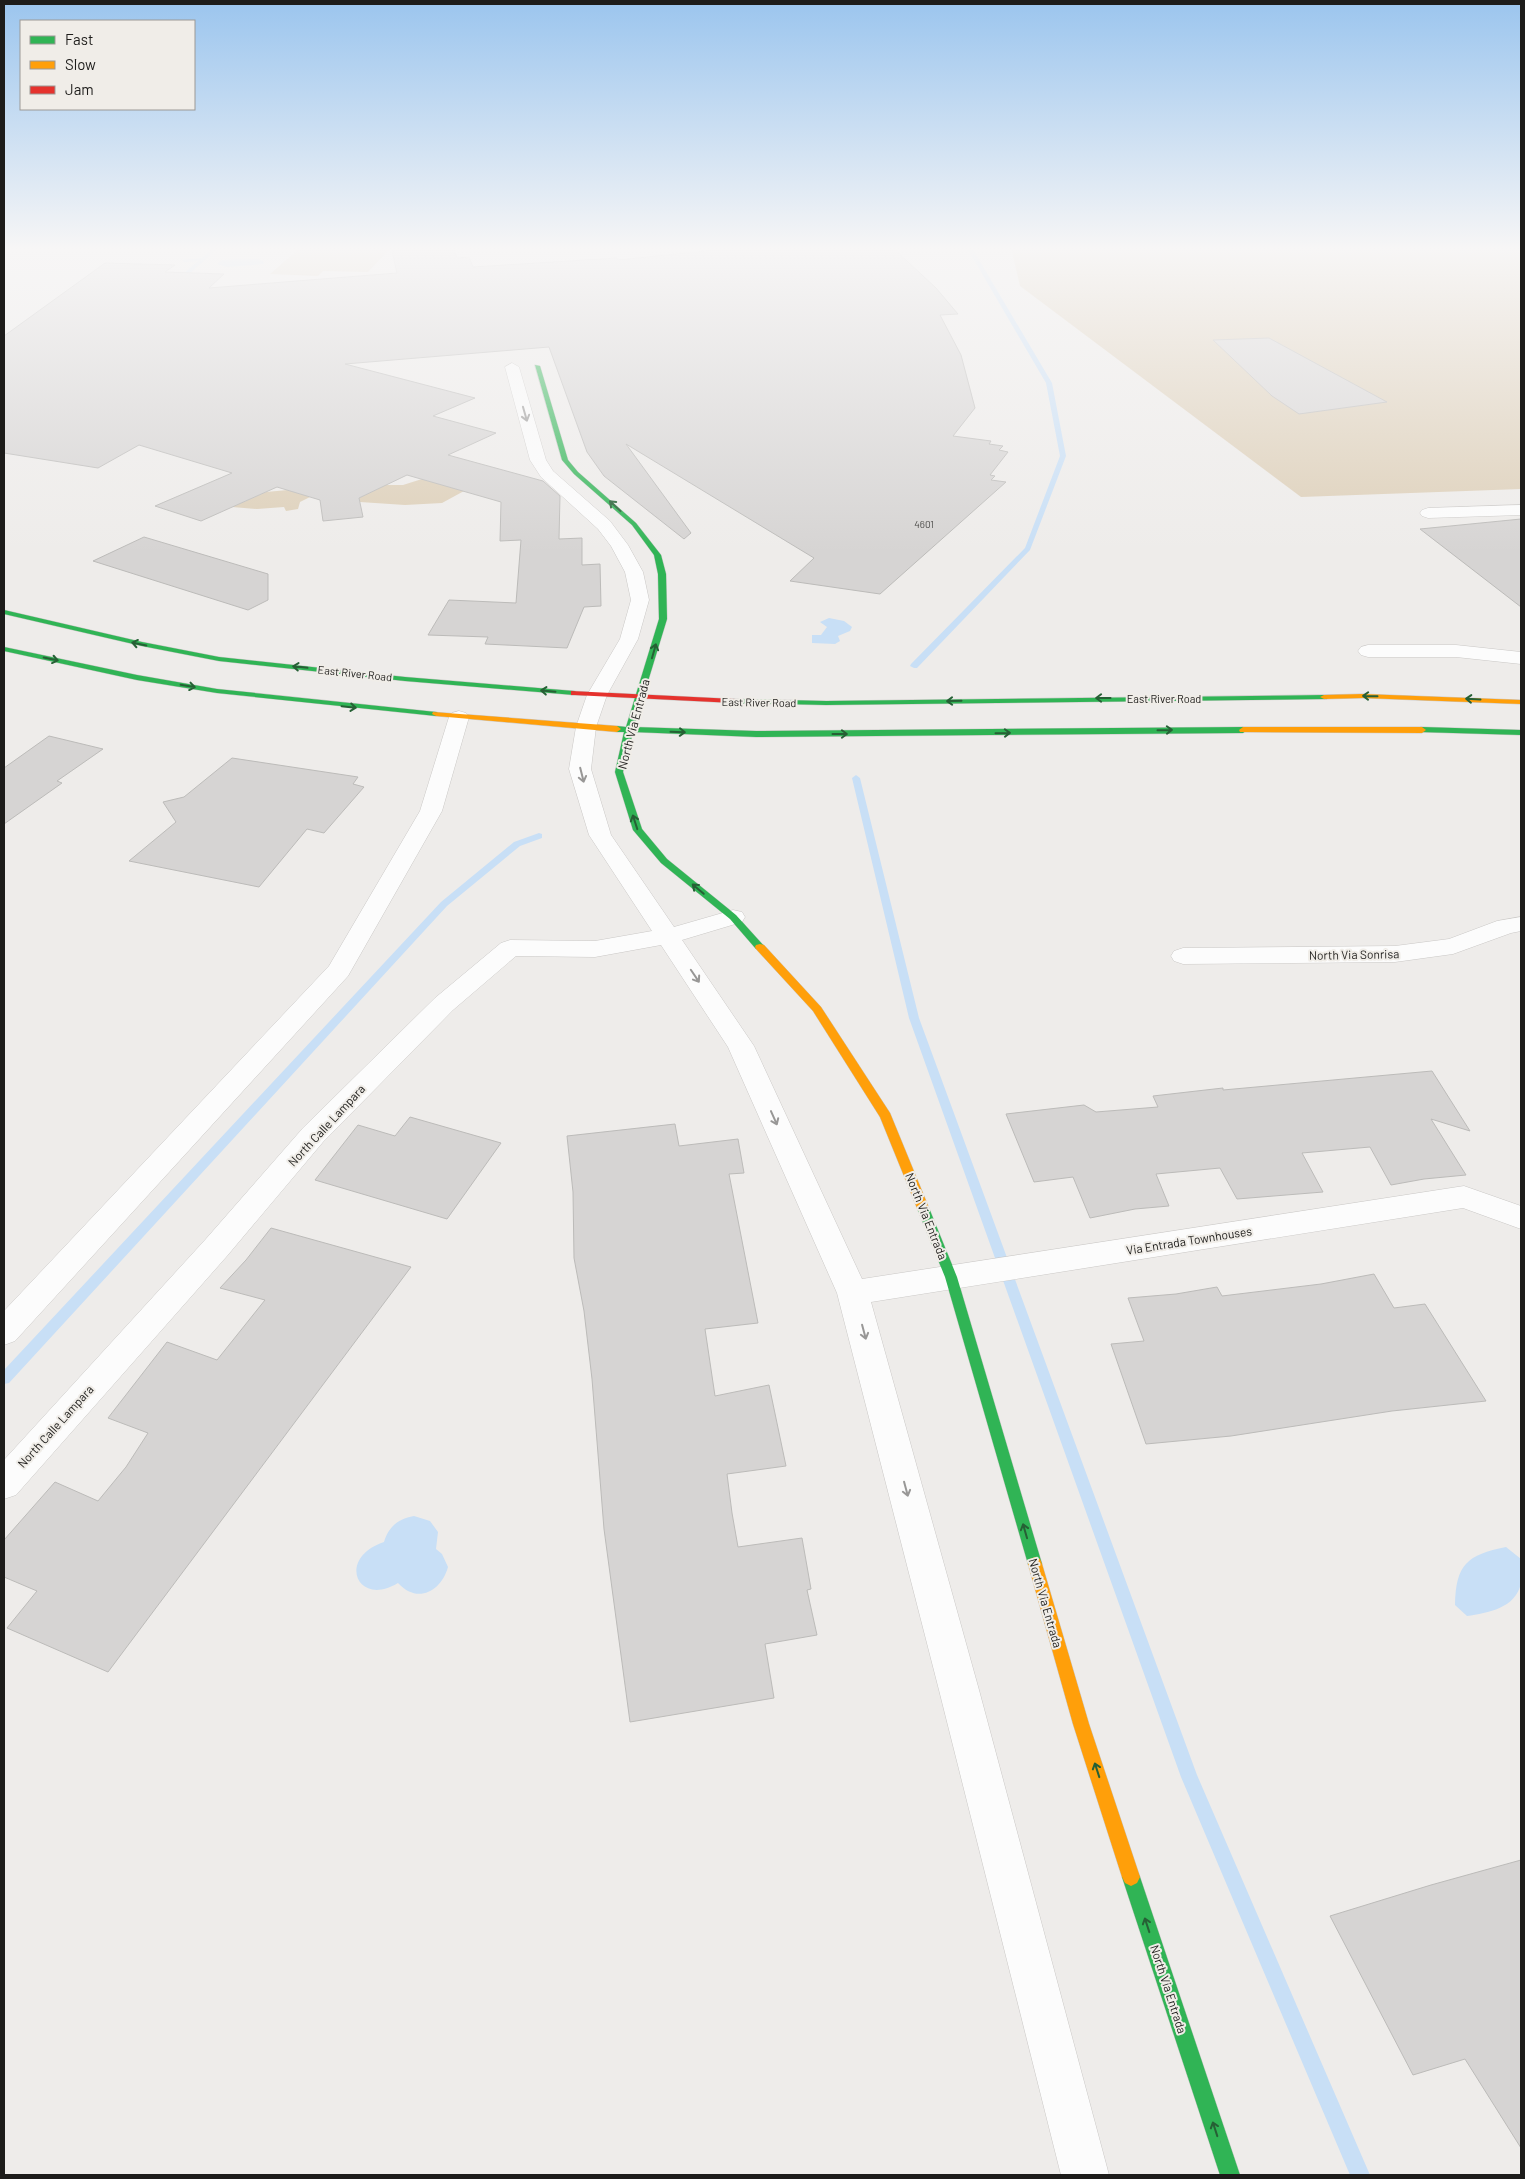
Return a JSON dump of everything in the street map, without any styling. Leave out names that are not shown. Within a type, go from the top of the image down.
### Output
[{"type":"main road","name":"North Via Entrada","points":[[537,366],[565,460],[576,473],[634,524],[657,555],[662,574],[664,592],[663,619],[629,730],[619,772],[638,830],[664,860],[733,917],[817,1009],[886,1116],[951,1277],[1081,1724],[1230,2175]]},
{"type":"main road","name":"East River Road","points":[[4,612],[116,639],[219,659],[597,696],[708,701],[826,703],[1363,696],[1521,702]]},
{"type":"main road","points":[[4,649],[140,678],[217,691],[346,706],[586,728],[756,734],[1390,729],[1521,733]]},
{"type":"street","points":[[512,368],[538,460],[547,474],[604,525],[620,545],[634,572],[640,600],[629,639],[597,696],[586,728],[580,769],[600,835],[741,1046],[853,1293],[960,1690],[1085,2175]]},
{"type":"street","points":[[1428,513],[1521,510]]},
{"type":"street","points":[[1368,651],[1456,651],[1521,658]]},
{"type":"street","points":[[4,1332],[339,970],[431,811],[459,717]]},
{"type":"street","name":"North Calle Lampara","points":[[4,1484],[216,1248],[313,1135],[444,1004],[510,948],[594,949],[668,936],[733,917]]},
{"type":"street","name":"North Via Sonrisa","points":[[1182,956],[1395,954],[1454,946],[1506,926],[1521,924]]},
{"type":"street","name":"Via Entrada Townhouses","points":[[853,1293],[1464,1197],[1521,1218]]},
{"type":"shaded area","points":[[1105,350],[1521,350],[1521,489],[1301,497]]},
{"type":"shaded area","points":[[422,479],[464,491],[442,503],[405,505],[360,502],[359,498],[385,485],[403,485]]},
{"type":"shaded area","points":[[288,490],[310,497],[300,502],[298,509],[286,511],[284,507],[257,509],[232,507],[266,492]]},
{"type":"water","points":[[829,618],[844,621],[852,627],[850,631],[838,636],[840,641],[835,644],[812,643],[812,635],[821,635],[827,627],[820,622]]},
{"type":"water","points":[[414,1516],[430,1521],[438,1532],[436,1549],[442,1554],[448,1567],[440,1583],[434,1589],[420,1594],[405,1589],[398,1583],[384,1589],[372,1589],[363,1585],[358,1578],[357,1569],[360,1559],[369,1549],[384,1542],[395,1524],[403,1519]]},
{"type":"water","points":[[1506,1547],[1521,1559],[1522,1577],[1518,1591],[1507,1604],[1500,1608],[1467,1616],[1455,1605],[1461,1571],[1473,1558]]},
{"type":"building","points":[[4,350],[517,350],[345,364],[475,398],[433,416],[496,433],[448,455],[543,481],[560,496],[559,539],[582,538],[582,565],[600,564],[601,606],[584,607],[567,648],[485,644],[488,637],[428,635],[449,600],[516,603],[521,540],[500,541],[501,502],[407,475],[359,498],[363,517],[323,521],[320,500],[277,487],[201,521],[155,506],[232,473],[139,445],[98,468],[4,453]]},
{"type":"building","points":[[550,350],[958,350],[975,408],[953,436],[991,441],[989,444],[1003,446],[999,450],[1008,452],[990,475],[995,476],[991,480],[1006,482],[880,594],[790,581],[814,558],[626,444],[691,533],[684,539],[604,476],[587,452]]},
{"type":"building","points":[[1223,350],[1291,350],[1387,402],[1299,414],[1272,396]]},
{"type":"building","points":[[1521,519],[1521,607],[1420,529]]},
{"type":"building","points":[[144,537],[268,574],[268,600],[248,610],[93,561]]},
{"type":"building","points":[[49,736],[103,749],[57,781],[62,783],[4,824],[4,768]]},
{"type":"building","points":[[232,758],[358,777],[353,784],[364,787],[324,833],[307,829],[259,887],[129,861],[176,822],[163,802],[184,797]]},
{"type":"building","points":[[1432,1071],[1470,1131],[1431,1119],[1466,1175],[1424,1179],[1391,1185],[1370,1147],[1302,1153],[1323,1192],[1237,1199],[1220,1168],[1156,1174],[1169,1206],[1135,1209],[1090,1218],[1073,1177],[1034,1182],[1006,1114],[1084,1105],[1096,1112],[1158,1107],[1153,1096],[1223,1088],[1223,1090]]},
{"type":"building","points":[[410,1117],[501,1143],[447,1219],[315,1180],[358,1125],[395,1136]]},
{"type":"building","points":[[675,1124],[679,1146],[738,1139],[744,1173],[729,1174],[758,1323],[705,1329],[715,1396],[769,1385],[786,1466],[727,1474],[732,1513],[738,1547],[802,1538],[811,1589],[807,1590],[817,1635],[765,1644],[774,1698],[630,1722],[604,1529],[592,1379],[584,1311],[574,1258],[573,1192],[567,1136]]},
{"type":"building","points":[[271,1228],[411,1267],[108,1672],[7,1628],[37,1591],[4,1577],[4,1540],[55,1482],[98,1501],[126,1467],[148,1433],[108,1418],[167,1342],[217,1360],[265,1300],[220,1288],[246,1260]]},
{"type":"building","points":[[1374,1274],[1394,1308],[1425,1304],[1486,1401],[1392,1411],[1231,1436],[1146,1444],[1111,1344],[1144,1341],[1128,1298],[1176,1294],[1217,1287],[1222,1296],[1321,1284]]},
{"type":"building","points":[[1521,1860],[1521,2148],[1465,2059],[1413,2075],[1330,1916]]},
{"type":"waterway","points":[[914,666],[1028,549],[1063,456],[1049,383],[1029,350]]},
{"type":"waterway","points":[[856,778],[914,1018],[1189,1777],[1360,2175]]},
{"type":"waterway","points":[[4,1379],[444,904],[517,844],[539,836]]},
{"type":"traffic: fast","points":[[537,366],[565,460],[576,473],[634,524],[657,555],[662,574],[663,619],[629,730],[619,772],[638,830],[664,861],[733,917],[760,947]]},
{"type":"traffic: fast","points":[[4,612],[142,644],[219,659],[405,679],[574,693]]},
{"type":"traffic: fast","points":[[4,649],[190,687],[299,701],[436,714]]},
{"type":"traffic: fast","points":[[734,701],[826,703],[1324,697]]},
{"type":"traffic: fast","points":[[617,729],[756,734],[1243,730]]},
{"type":"traffic: fast","points":[[1422,730],[1521,733]]},
{"type":"traffic: fast","points":[[923,1208],[951,1277],[1035,1564]]},
{"type":"traffic: fast","points":[[1131,1877],[1230,2175]]},
{"type":"traffic: slow","points":[[1324,697],[1363,696],[1521,702]]},
{"type":"traffic: slow","points":[[436,714],[617,729]]},
{"type":"traffic: slow","points":[[1243,730],[1422,730]]},
{"type":"traffic: slow","points":[[760,947],[817,1009],[886,1116],[923,1208]]},
{"type":"traffic: slow","points":[[1035,1564],[1081,1724],[1131,1877]]},
{"type":"traffic: jam","points":[[574,693],[734,701]]}]
